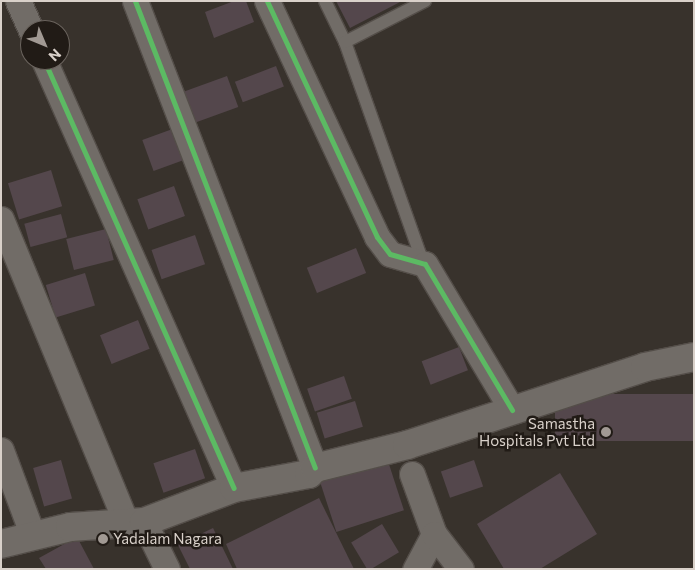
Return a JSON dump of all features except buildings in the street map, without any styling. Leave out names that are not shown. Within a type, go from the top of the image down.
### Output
[{"type":"main road","points":[[1,544],[70,527],[135,522],[234,488],[309,474],[314,468],[407,445],[645,367],[694,357]]},
{"type":"street","points":[[18,1],[27,20]]},
{"type":"street","points":[[135,1],[314,468]]},
{"type":"street","points":[[266,1],[377,237],[390,254],[423,262],[512,410]]},
{"type":"street","points":[[48,70],[234,488]]},
{"type":"street","points":[[1,219],[135,522],[167,569]]},
{"type":"street","points":[[1,450],[32,536]]},
{"type":"street","points":[[412,474],[434,534],[461,569]]},
{"type":"street","points":[[415,569],[434,534]]},
{"type":"lane","points":[[325,1],[345,42],[423,262]]},
{"type":"lane","points":[[345,42],[425,1]]},
{"type":"cycle path","points":[[135,1],[315,468]]},
{"type":"cycle path","points":[[267,1],[377,237],[390,254],[425,264],[512,410]]},
{"type":"cycle path","points":[[48,70],[234,488]]},
{"type":"place","name":"Samastha Hospitals Pvt Ltd","points":[[606,432]]},
{"type":"place","name":"Yadalam Nagara","points":[[103,539]]}]
